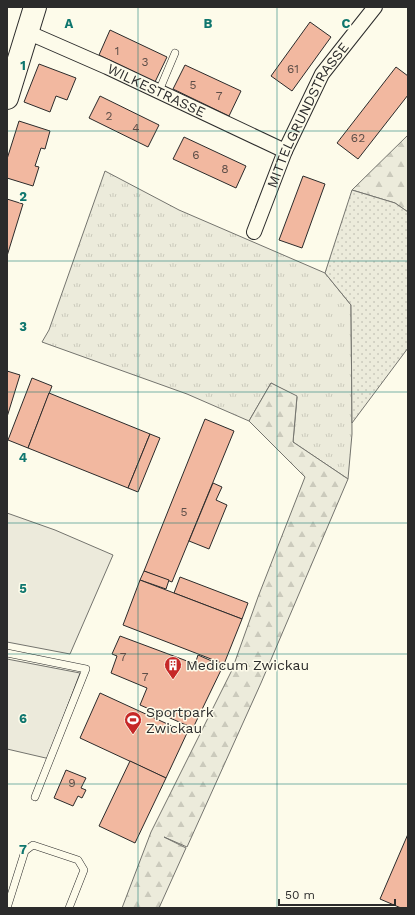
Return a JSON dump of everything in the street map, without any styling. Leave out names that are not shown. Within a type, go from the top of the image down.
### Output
[{"type":"main road","points":[[7,98],[35,7]]},
{"type":"street","name":"MITTELGRUNDSTRASSE","points":[[254,232],[285,151],[322,74],[375,7]]},
{"type":"street","name":"WILKESTRASSE","points":[[28,32],[159,91],[285,151]]},
{"type":"lane","points":[[159,91],[175,53]]},
{"type":"lane","points":[[7,653],[86,669],[35,797]]},
{"type":"lane","points":[[10,907],[25,850],[33,845],[78,860],[84,870],[69,908]]},
{"type":"green space","points":[[408,135],[408,212],[395,203],[352,190]]},
{"type":"green space","points":[[105,171],[179,210],[325,273],[351,305],[352,434],[348,479],[293,442],[297,397],[271,383],[249,421],[187,394],[42,342],[49,330]]},
{"type":"green space","points":[[352,190],[395,203],[408,212],[408,348],[352,423],[351,305],[325,273]]},
{"type":"green space","points":[[271,383],[297,396],[293,442],[348,479],[261,683],[187,847],[164,837],[186,848],[159,908],[122,908],[151,832],[232,670],[258,597],[305,477],[249,421]]},
{"type":"shaded area","points":[[7,513],[55,530],[113,555],[70,654],[7,642]]},
{"type":"shaded area","points":[[7,659],[80,673],[50,759],[7,749]]},
{"type":"building","points":[[310,22],[331,37],[292,91],[271,76]]},
{"type":"building","points":[[110,30],[167,57],[155,82],[99,55]]},
{"type":"building","points":[[39,64],[76,78],[67,100],[56,96],[50,112],[24,102]]},
{"type":"building","points":[[185,65],[241,91],[229,116],[173,89]]},
{"type":"building","points":[[396,67],[408,76],[408,95],[358,159],[337,143]]},
{"type":"building","points":[[100,96],[159,125],[148,147],[89,118]]},
{"type":"building","points":[[19,121],[50,131],[45,149],[41,148],[35,166],[39,167],[33,186],[7,178],[7,159]]},
{"type":"building","points":[[184,137],[246,166],[236,188],[173,159]]},
{"type":"building","points":[[303,176],[325,184],[302,248],[279,240]]},
{"type":"building","points":[[7,199],[23,204],[7,256]]},
{"type":"building","points":[[7,371],[20,375],[7,417]]},
{"type":"building","points":[[32,378],[52,386],[28,448],[8,440]]},
{"type":"building","points":[[49,393],[150,434],[128,488],[28,448]]},
{"type":"building","points":[[205,419],[234,431],[172,582],[144,571]]},
{"type":"building","points":[[150,434],[160,438],[138,492],[128,488]]},
{"type":"building","points":[[213,483],[222,487],[216,500],[227,505],[209,549],[189,541]]},
{"type":"building","points":[[144,571],[169,580],[166,589],[140,580]]},
{"type":"building","points":[[180,577],[248,603],[242,619],[174,593]]},
{"type":"building","points":[[140,580],[242,619],[224,664],[123,625]]},
{"type":"building","name":"Medicum Zwickau","points":[[120,636],[195,664],[198,655],[223,666],[193,728],[140,705],[147,688],[111,673],[117,656],[112,654]]},
{"type":"building","name":"Sportpark Zwickau","points":[[100,693],[187,733],[166,778],[80,738]]},
{"type":"building","points":[[130,761],[166,778],[135,843],[99,826]]},
{"type":"building","points":[[66,770],[86,778],[81,788],[86,790],[82,798],[78,796],[73,806],[54,798]]},
{"type":"building","points":[[408,834],[408,908],[401,908],[380,899]]},
{"type":"place","name":"Medicum Zwickau","points":[[173,680]]},
{"type":"place","name":"Sportpark Zwickau","points":[[133,735]]}]
